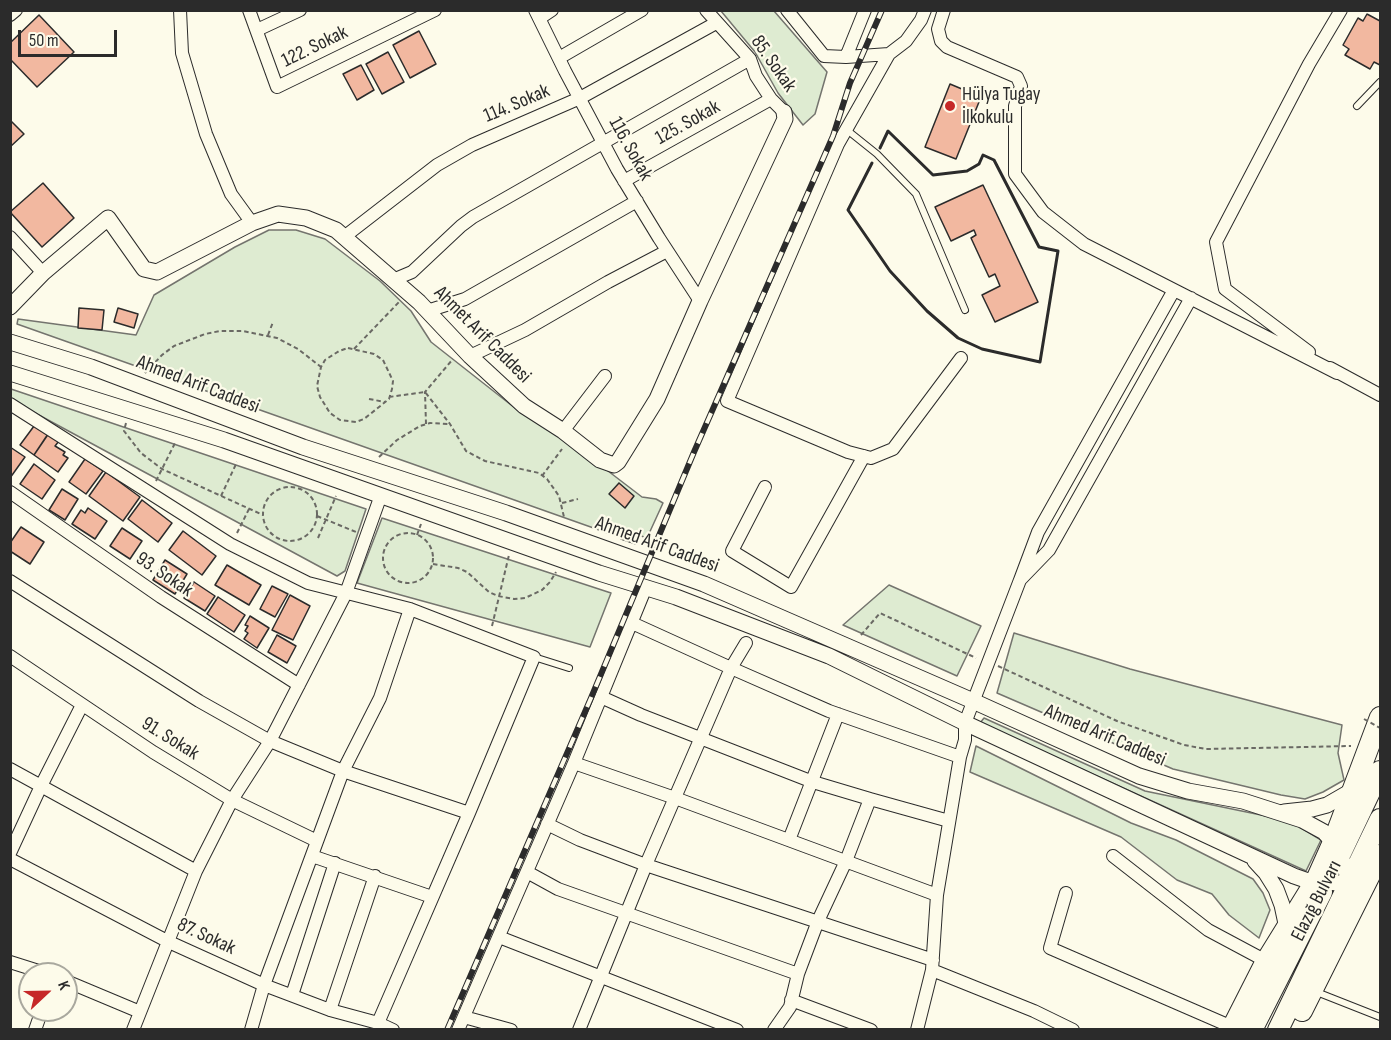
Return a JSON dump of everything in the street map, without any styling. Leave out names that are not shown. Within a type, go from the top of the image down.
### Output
[{"type":"highway","points":[[1336,849],[1372,718]]},
{"type":"highway","name":"Elazığ Bulvarı","points":[[1252,1029],[1293,949],[1336,849],[1380,771]]},
{"type":"highway","name":"Elazığ Bulvarı","points":[[1278,1029],[1380,819]]},
{"type":"highway","points":[[1292,1029],[1380,855]]},
{"type":"highway","points":[[1232,1028],[1266,961],[1286,928],[1321,882]]},
{"type":"street","points":[[10,15],[16,10]]},
{"type":"street","points":[[180,10],[182,53],[206,134],[231,194],[252,223]]},
{"type":"street","points":[[249,10],[257,30],[300,10]]},
{"type":"street","name":"122. Sokak","points":[[257,30],[277,87],[435,10]]},
{"type":"street","points":[[538,14],[552,10]]},
{"type":"street","points":[[559,58],[642,10]]},
{"type":"street","name":"85. Sokak","points":[[706,10],[750,59],[756,76],[771,99],[784,112]]},
{"type":"street","points":[[787,10],[824,56],[889,54]]},
{"type":"street","points":[[846,57],[865,10]]},
{"type":"street","points":[[925,10],[921,20],[906,41],[889,54],[838,144],[727,401],[848,452],[871,458],[893,449],[961,358]]},
{"type":"street","points":[[944,10],[938,29],[941,41],[947,47],[1017,77],[1021,86],[1015,106],[1015,174],[1043,212],[1084,244],[1380,395]]},
{"type":"street","points":[[1337,373],[1225,289],[1216,242],[1309,64],[1341,10]]},
{"type":"street","name":"116. Sokak","points":[[538,14],[624,181],[700,301]]},
{"type":"street","name":"114. Sokak","points":[[344,237],[437,165],[472,145],[580,99],[716,23]]},
{"type":"street","points":[[393,280],[412,272],[460,226],[473,217],[750,59]]},
{"type":"street","name":"125. Sokak","points":[[624,181],[771,99]]},
{"type":"street","name":"Ahmet Arif Caddesi","points":[[10,307],[43,273],[108,218],[144,269],[157,272],[252,223],[278,214],[306,218],[336,230],[408,292],[466,352],[524,406],[567,434],[600,460],[614,465],[657,399],[785,119],[784,112]]},
{"type":"street","points":[[427,311],[465,299],[637,201]]},
{"type":"street","points":[[10,237],[43,273]]},
{"type":"street","points":[[466,352],[525,330],[667,251]]},
{"type":"street","points":[[917,1029],[933,965],[937,895],[960,757],[965,740],[965,723],[1038,532],[1174,290]]},
{"type":"street","points":[[1020,580],[1049,550],[1191,298]]},
{"type":"street","name":"Ahmed Arif Caddesi","points":[[10,342],[91,367],[303,447],[506,513],[704,584],[1139,776],[1188,791],[1243,801],[1302,820],[1324,832],[1336,849]]},
{"type":"street","points":[[10,373],[224,440],[599,573],[676,597],[829,656],[965,723],[1231,845],[1253,858],[1321,882],[1348,884],[1345,866],[1336,849]]},
{"type":"street","points":[[567,434],[605,376]]},
{"type":"street","points":[[10,404],[230,544],[308,583],[410,609],[534,657],[378,1023]]},
{"type":"street","points":[[765,487],[732,551],[791,587],[864,456]]},
{"type":"street","name":"93. Sokak","points":[[10,492],[161,597],[298,685]]},
{"type":"street","points":[[133,1029],[196,871],[232,800],[270,741],[346,594],[381,495]]},
{"type":"street","points":[[10,581],[199,701],[270,741],[343,771],[469,813]]},
{"type":"street","points":[[458,1029],[574,763],[646,587]]},
{"type":"street","points":[[251,1029],[264,985],[343,771],[380,698],[410,609]]},
{"type":"street","points":[[632,623],[838,714],[960,757]]},
{"type":"street","points":[[579,1029],[730,668],[746,643]]},
{"type":"street","name":"91. Sokak","points":[[10,656],[153,752],[232,800],[317,841]]},
{"type":"street","points":[[601,697],[813,782],[949,820]]},
{"type":"street","points":[[10,853],[40,786],[82,705]]},
{"type":"street","points":[[789,840],[838,714]]},
{"type":"street","points":[[574,763],[937,895]]},
{"type":"street","points":[[10,769],[196,871]]},
{"type":"street","name":"Ahmed Arif Caddesi","points":[[1278,812],[1312,809],[1327,805],[1353,790]]},
{"type":"street","points":[[774,1029],[790,1006],[798,974],[818,921],[846,861],[870,799]]},
{"type":"street","points":[[547,824],[579,840],[646,865],[818,921],[933,965],[1073,1029]]},
{"type":"street","points":[[312,855],[432,897]]},
{"type":"street","points":[[1113,856],[1208,930],[1266,961]]},
{"type":"street","points":[[1253,858],[1266,873],[1276,890],[1282,904],[1286,928],[1293,949]]},
{"type":"street","name":"87. Sokak","points":[[10,859],[169,942],[264,985],[330,1010],[393,1029]]},
{"type":"street","points":[[292,995],[335,863]]},
{"type":"street","points":[[527,872],[558,889],[626,915],[798,974]]},
{"type":"street","points":[[330,1010],[375,876]]},
{"type":"street","points":[[1066,893],[1050,948],[1232,1028]]},
{"type":"street","points":[[499,937],[600,978],[737,1029]]},
{"type":"street","points":[[78,986],[140,1012]]},
{"type":"street","points":[[791,1000],[871,1029]]},
{"type":"street","points":[[464,1017],[511,1029]]},
{"type":"lane","points":[[1357,106],[1380,82]]},
{"type":"lane","points":[[846,130],[877,154],[916,194],[965,310]]},
{"type":"lane","points":[[534,657],[569,668]]},
{"type":"lane","points":[[1313,990],[1380,1017]]},
{"type":"path","points":[[354,349],[408,292]]},
{"type":"path","points":[[268,335],[273,322]]},
{"type":"path","points":[[145,373],[174,346],[220,331],[243,331],[268,335],[298,349],[321,367]]},
{"type":"path","points":[[354,349],[374,354],[383,360],[393,381],[389,397],[385,402],[364,419],[350,422],[340,420],[330,413],[320,397],[317,386],[325,360],[339,351],[354,349]]},
{"type":"path","points":[[389,397],[425,392],[466,352]]},
{"type":"path","points":[[425,392],[426,424]]},
{"type":"path","points":[[425,392],[450,424],[466,451],[485,461],[527,470],[542,476],[554,488],[562,504],[564,517]]},
{"type":"path","points":[[369,399],[385,402]]},
{"type":"path","points":[[126,423],[124,431],[141,453],[162,469],[263,515]]},
{"type":"path","points":[[379,457],[409,431],[426,424],[450,424]]},
{"type":"path","points":[[542,476],[567,434]]},
{"type":"path","points":[[162,469],[176,441]]},
{"type":"path","points":[[221,496],[237,462]]},
{"type":"path","points":[[290,487],[306,493],[316,507],[317,516],[310,532],[294,541],[277,538],[265,524],[263,515],[264,507],[274,493],[290,487]]},
{"type":"path","points":[[318,538],[336,496]]},
{"type":"path","points":[[562,504],[578,499]]},
{"type":"path","points":[[230,544],[249,509]]},
{"type":"path","points":[[317,516],[356,532]]},
{"type":"path","points":[[417,535],[421,524]]},
{"type":"path","points":[[404,533],[417,535],[427,541],[431,548],[433,564],[430,572],[417,582],[400,582],[387,572],[383,555],[390,541],[404,533]]},
{"type":"path","points":[[492,626],[509,555]]},
{"type":"path","points":[[433,564],[458,568],[467,572],[489,592],[514,599],[535,594],[550,582],[556,572]]},
{"type":"path","points":[[861,635],[880,613],[1117,721],[1184,745],[1206,749],[1352,746]]},
{"type":"path","points":[[1372,718],[1380,728]]},
{"type":"green space","points":[[721,11],[774,11],[827,72],[815,114],[803,125],[778,93],[755,52]]},
{"type":"green space","points":[[269,230],[296,230],[325,239],[380,281],[411,311],[431,342],[520,412],[561,435],[642,497],[656,499],[663,503],[647,538],[624,530],[619,537],[17,324],[18,319],[136,335],[154,295],[235,247]]},
{"type":"green space","points":[[11,389],[366,509],[345,571],[337,576],[11,400]]},
{"type":"green space","points":[[382,518],[611,593],[590,647],[357,583]]},
{"type":"green space","points":[[889,585],[981,626],[957,676],[843,625]]},
{"type":"green space","points":[[1014,633],[1130,669],[1342,725],[1338,753],[1344,780],[1305,799],[1173,769],[997,693]]},
{"type":"green space","points":[[984,718],[1145,791],[1290,821],[1321,840],[1306,871],[980,723]]},
{"type":"green space","points":[[976,746],[1131,823],[1176,840],[1253,879],[1263,893],[1270,910],[1259,938],[1229,915],[1212,894],[1177,880],[1121,837],[970,772]]},
{"type":"building","points":[[1367,14],[1380,21],[1380,65],[1374,62],[1370,69],[1345,55],[1349,49],[1343,45],[1358,18],[1363,21]]},
{"type":"building","points":[[39,15],[74,52],[37,87],[10,59],[10,43]]},
{"type":"building","points":[[419,31],[436,64],[410,78],[393,45]]},
{"type":"building","points":[[388,52],[404,82],[382,94],[366,64]]},
{"type":"building","points":[[361,65],[374,90],[357,100],[343,74]]},
{"type":"building","points":[[950,84],[981,97],[956,159],[925,147]]},
{"type":"building","points":[[10,120],[24,134],[10,147]]},
{"type":"building","points":[[43,183],[74,218],[42,247],[10,212]]},
{"type":"building","points":[[983,185],[1038,302],[995,322],[982,295],[1000,286],[995,274],[989,277],[971,238],[976,235],[974,230],[951,241],[935,207]]},
{"type":"building","points":[[79,308],[104,310],[102,330],[78,328]]},
{"type":"building","points":[[118,308],[138,314],[134,328],[114,322]]},
{"type":"building","points":[[37,422],[50,431],[34,455],[20,445]]},
{"type":"building","points":[[49,433],[59,441],[55,446],[65,452],[63,455],[68,458],[58,472],[34,455]]},
{"type":"building","points":[[10,447],[25,457],[10,478]]},
{"type":"building","points":[[85,459],[103,471],[86,494],[69,482]]},
{"type":"building","points":[[34,464],[55,480],[42,499],[20,484]]},
{"type":"building","points":[[106,472],[140,497],[123,521],[89,496]]},
{"type":"building","points":[[619,483],[634,496],[625,508],[609,494]]},
{"type":"building","points":[[62,489],[78,499],[65,520],[49,510]]},
{"type":"building","points":[[142,500],[172,523],[158,542],[128,519]]},
{"type":"building","points":[[88,508],[107,521],[95,539],[72,524],[81,510],[85,513]]},
{"type":"building","points":[[21,527],[44,542],[30,564],[10,551],[10,543]]},
{"type":"building","points":[[122,528],[142,541],[130,559],[110,546]]},
{"type":"building","points":[[183,531],[216,556],[202,575],[169,550]]},
{"type":"building","points":[[623,533],[638,538],[636,544],[621,539]]},
{"type":"building","points":[[165,560],[187,574],[175,594],[153,580]]},
{"type":"building","points":[[227,565],[261,585],[249,605],[215,585]]},
{"type":"building","points":[[194,582],[215,596],[205,611],[184,598]]},
{"type":"building","points":[[272,586],[288,594],[275,617],[260,609]]},
{"type":"building","points":[[290,595],[310,606],[293,640],[272,630]]},
{"type":"building","points":[[218,597],[245,615],[234,632],[207,614]]},
{"type":"building","points":[[250,616],[269,628],[257,648],[244,639],[248,633],[245,631],[248,626],[245,625]]},
{"type":"building","points":[[277,635],[296,646],[287,663],[268,652]]},
{"type":"railway","points":[[447,1030],[591,698],[694,452],[833,136],[850,83],[882,10]]},
{"type":"wall","points":[[872,163],[848,210],[890,271],[927,311],[958,338],[982,349],[1040,362],[1058,251],[1039,247],[994,160],[983,155],[979,164],[967,171],[933,175],[888,131],[880,148]]},
{"type":"place","name":"Hülya Tugay İlkokulu","points":[[950,106]]}]
